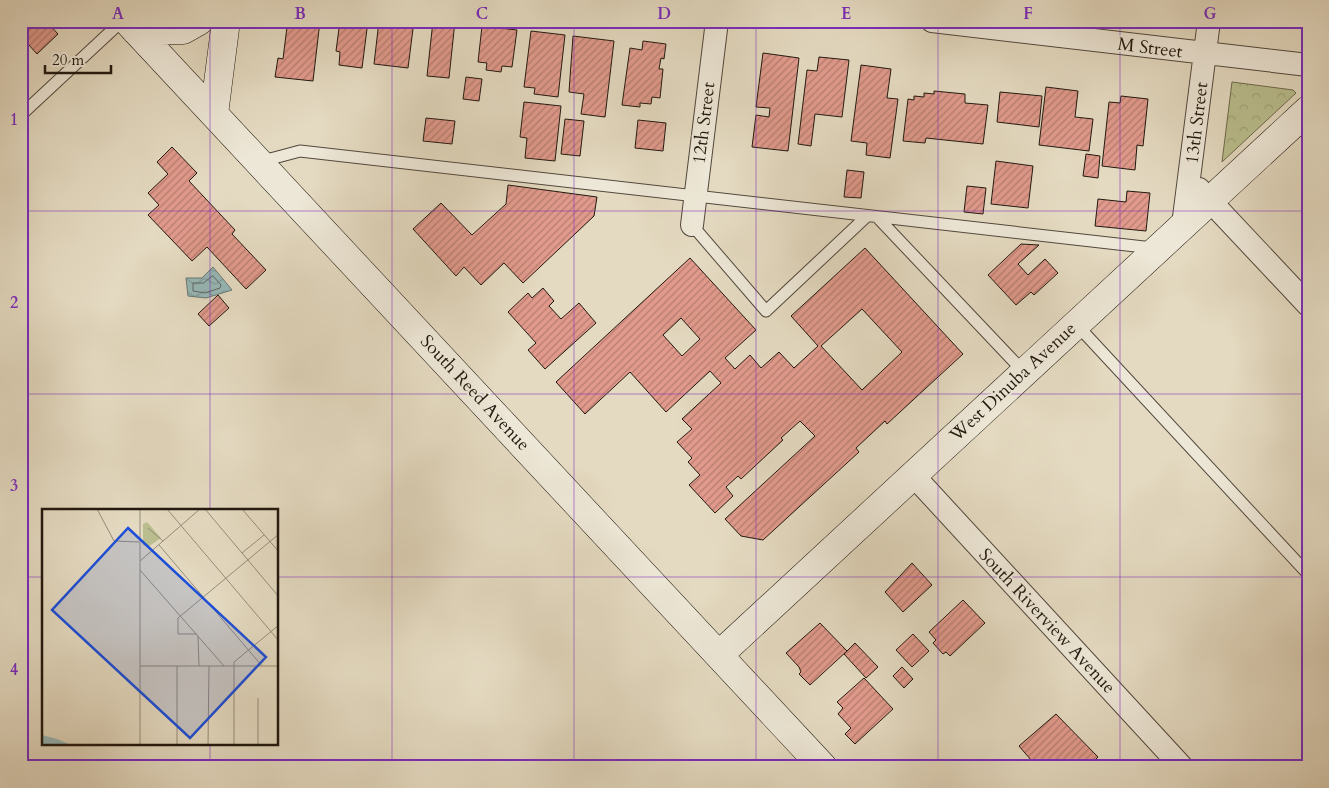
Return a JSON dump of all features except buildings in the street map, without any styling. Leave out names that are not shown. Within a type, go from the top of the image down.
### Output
[{"type":"street","points":[[128,24],[171,31],[183,30],[199,21]]},
{"type":"street","points":[[214,114],[226,21]]},
{"type":"street","name":"12th Street","points":[[692,225],[717,21]]},
{"type":"street","name":"M Street","points":[[932,21],[1308,65]]},
{"type":"street","name":"13th Street","points":[[1184,225],[1210,21]]},
{"type":"street","name":"South Reed Avenue","points":[[128,24],[823,767]]},
{"type":"street","name":"West Dinuba Avenue","points":[[719,655],[1308,110]]},
{"type":"street","points":[[1190,179],[1308,306]]},
{"type":"street","name":"South Riverview Avenue","points":[[913,475],[1182,767]]},
{"type":"lane","points":[[21,115],[128,24]]},
{"type":"lane","points":[[259,162],[300,151],[879,219],[1158,248]]},
{"type":"lane","points":[[692,225],[766,311],[866,217]]},
{"type":"lane","points":[[879,219],[1023,372]]},
{"type":"lane","points":[[1076,324],[1308,574]]},
{"type":"green space","points":[[1232,82],[1293,90],[1296,93],[1222,162]]},
{"type":"water","points":[[213,267],[232,290],[206,298],[188,296],[186,278],[202,278]]}]
